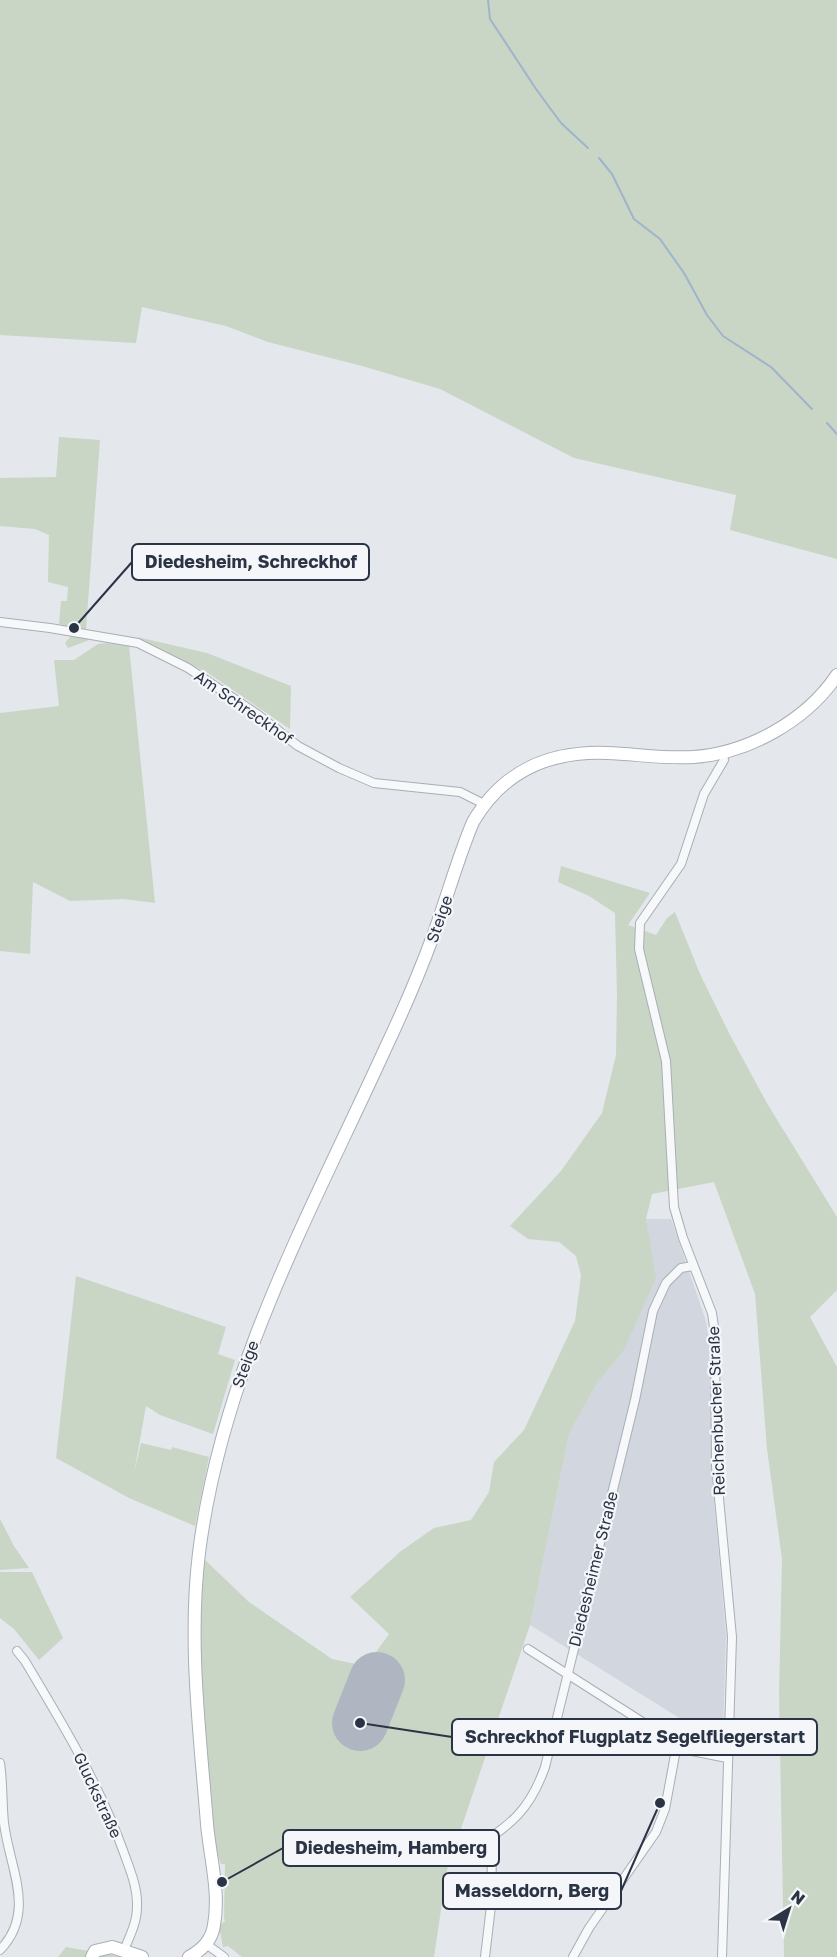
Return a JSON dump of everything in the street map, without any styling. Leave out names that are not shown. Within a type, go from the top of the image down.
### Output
[{"type":"street","name":"Am Schreckhof","points":[[0,622],[138,643],[188,668],[257,714],[298,746],[339,768],[374,783],[460,792],[484,804]]},
{"type":"street","name":"Steige","points":[[206,1944],[215,1923],[215,1892],[196,1690],[195,1621],[199,1555],[218,1448],[233,1396],[280,1275],[417,978],[466,839],[484,804],[509,779],[529,767],[547,760],[575,754],[694,757],[723,753],[770,734],[796,717],[817,699],[837,675]]},
{"type":"street","name":"Reichenbucher Straße","points":[[722,1957],[732,1637],[716,1466],[715,1334],[712,1313],[682,1238],[674,1207],[666,1061],[639,949],[640,922],[681,864],[704,794],[724,760],[723,753]]},
{"type":"street","name":"Diedesheimer Straße","points":[[463,1856],[520,1815],[532,1798],[545,1767],[635,1400],[653,1311],[666,1283],[681,1268],[693,1266]]},
{"type":"street","points":[[528,1648],[676,1744],[687,1750],[727,1758]]},
{"type":"street","name":"Gluckstraße","points":[[17,1651],[75,1745],[116,1829],[134,1882],[137,1906],[133,1928],[124,1950]]},
{"type":"street","points":[[573,1957],[589,1928],[656,1832],[665,1809],[676,1744]]},
{"type":"street","points":[[0,1763],[3,1781],[4,1825],[16,1878],[19,1907],[12,1938],[0,1950]]},
{"type":"street","points":[[485,1957],[492,1897],[492,1853],[486,1840]]},
{"type":"street","points":[[189,1957],[198,1953],[206,1944],[224,1957]]},
{"type":"street","points":[[92,1957],[95,1951],[112,1947],[142,1957]]},
{"type":"shaded area","points":[[646,1219],[671,1219],[705,1318],[711,1348],[712,1480],[726,1635],[723,1731],[706,1729],[681,1719],[530,1625],[569,1434],[597,1383],[623,1352],[649,1242]]},
{"type":"green space","points":[[0,0],[837,0],[837,559],[730,530],[736,495],[574,458],[440,389],[268,342],[226,326],[142,307],[136,343],[0,335]]},
{"type":"green space","points":[[59,437],[100,440],[86,629],[59,624],[61,601],[67,601],[68,587],[48,582],[49,535],[35,529],[0,526],[0,478],[56,477]]},
{"type":"green space","points":[[71,636],[89,638],[89,640],[68,648],[65,643]]},
{"type":"green space","points":[[137,637],[207,653],[291,686],[290,729],[208,673]]},
{"type":"green space","points":[[98,644],[129,646],[155,903],[124,899],[70,901],[33,882],[30,954],[0,951],[0,713],[59,706],[54,660],[74,660]]},
{"type":"green space","points":[[561,866],[650,893],[628,925],[656,935],[667,918],[675,912],[700,974],[730,1035],[768,1105],[837,1217],[837,1290],[810,1317],[837,1367],[837,1957],[784,1957],[779,1695],[782,1559],[767,1449],[755,1294],[714,1182],[652,1194],[646,1219],[656,1278],[623,1352],[597,1383],[569,1434],[530,1625],[447,1870],[434,1957],[242,1957],[228,1946],[223,1947],[219,1926],[225,1921],[225,1864],[221,1864],[214,1844],[195,1621],[204,1559],[249,1602],[332,1659],[366,1666],[389,1634],[350,1597],[401,1551],[434,1528],[471,1520],[489,1492],[494,1462],[524,1430],[575,1321],[581,1275],[576,1256],[559,1242],[528,1239],[510,1226],[561,1171],[602,1113],[616,1055],[615,913],[589,896],[558,882]]},
{"type":"green space","points":[[76,1276],[226,1327],[218,1354],[235,1360],[213,1434],[160,1415],[146,1406],[134,1473],[141,1443],[171,1450],[172,1447],[209,1457],[195,1526],[129,1498],[56,1458]]},
{"type":"green space","points":[[0,1519],[14,1546],[29,1568],[0,1570]]},
{"type":"green space","points":[[0,1572],[32,1572],[63,1638],[39,1660],[14,1629],[0,1618]]},
{"type":"green space","points":[[66,1947],[122,1957],[58,1957]]},
{"type":"waterway","points":[[488,0],[490,19],[536,89],[561,123],[588,148]]},
{"type":"waterway","points":[[599,158],[612,174],[634,219],[660,239],[684,273],[707,315],[723,336],[771,367],[812,409]]},
{"type":"waterway","points":[[827,423],[837,434]]},
{"type":"runway","points":[[360,1723],[377,1680]]},
{"type":"place","name":"Diedesheim, Schreckhof","points":[[74,628]]},
{"type":"place","name":"Schreckhof Flugplatz Segelfliegerstart","points":[[360,1723]]},
{"type":"place","name":"Masseldorn, Berg","points":[[660,1803]]},
{"type":"place","name":"Diedesheim, Hamberg","points":[[222,1882]]}]
